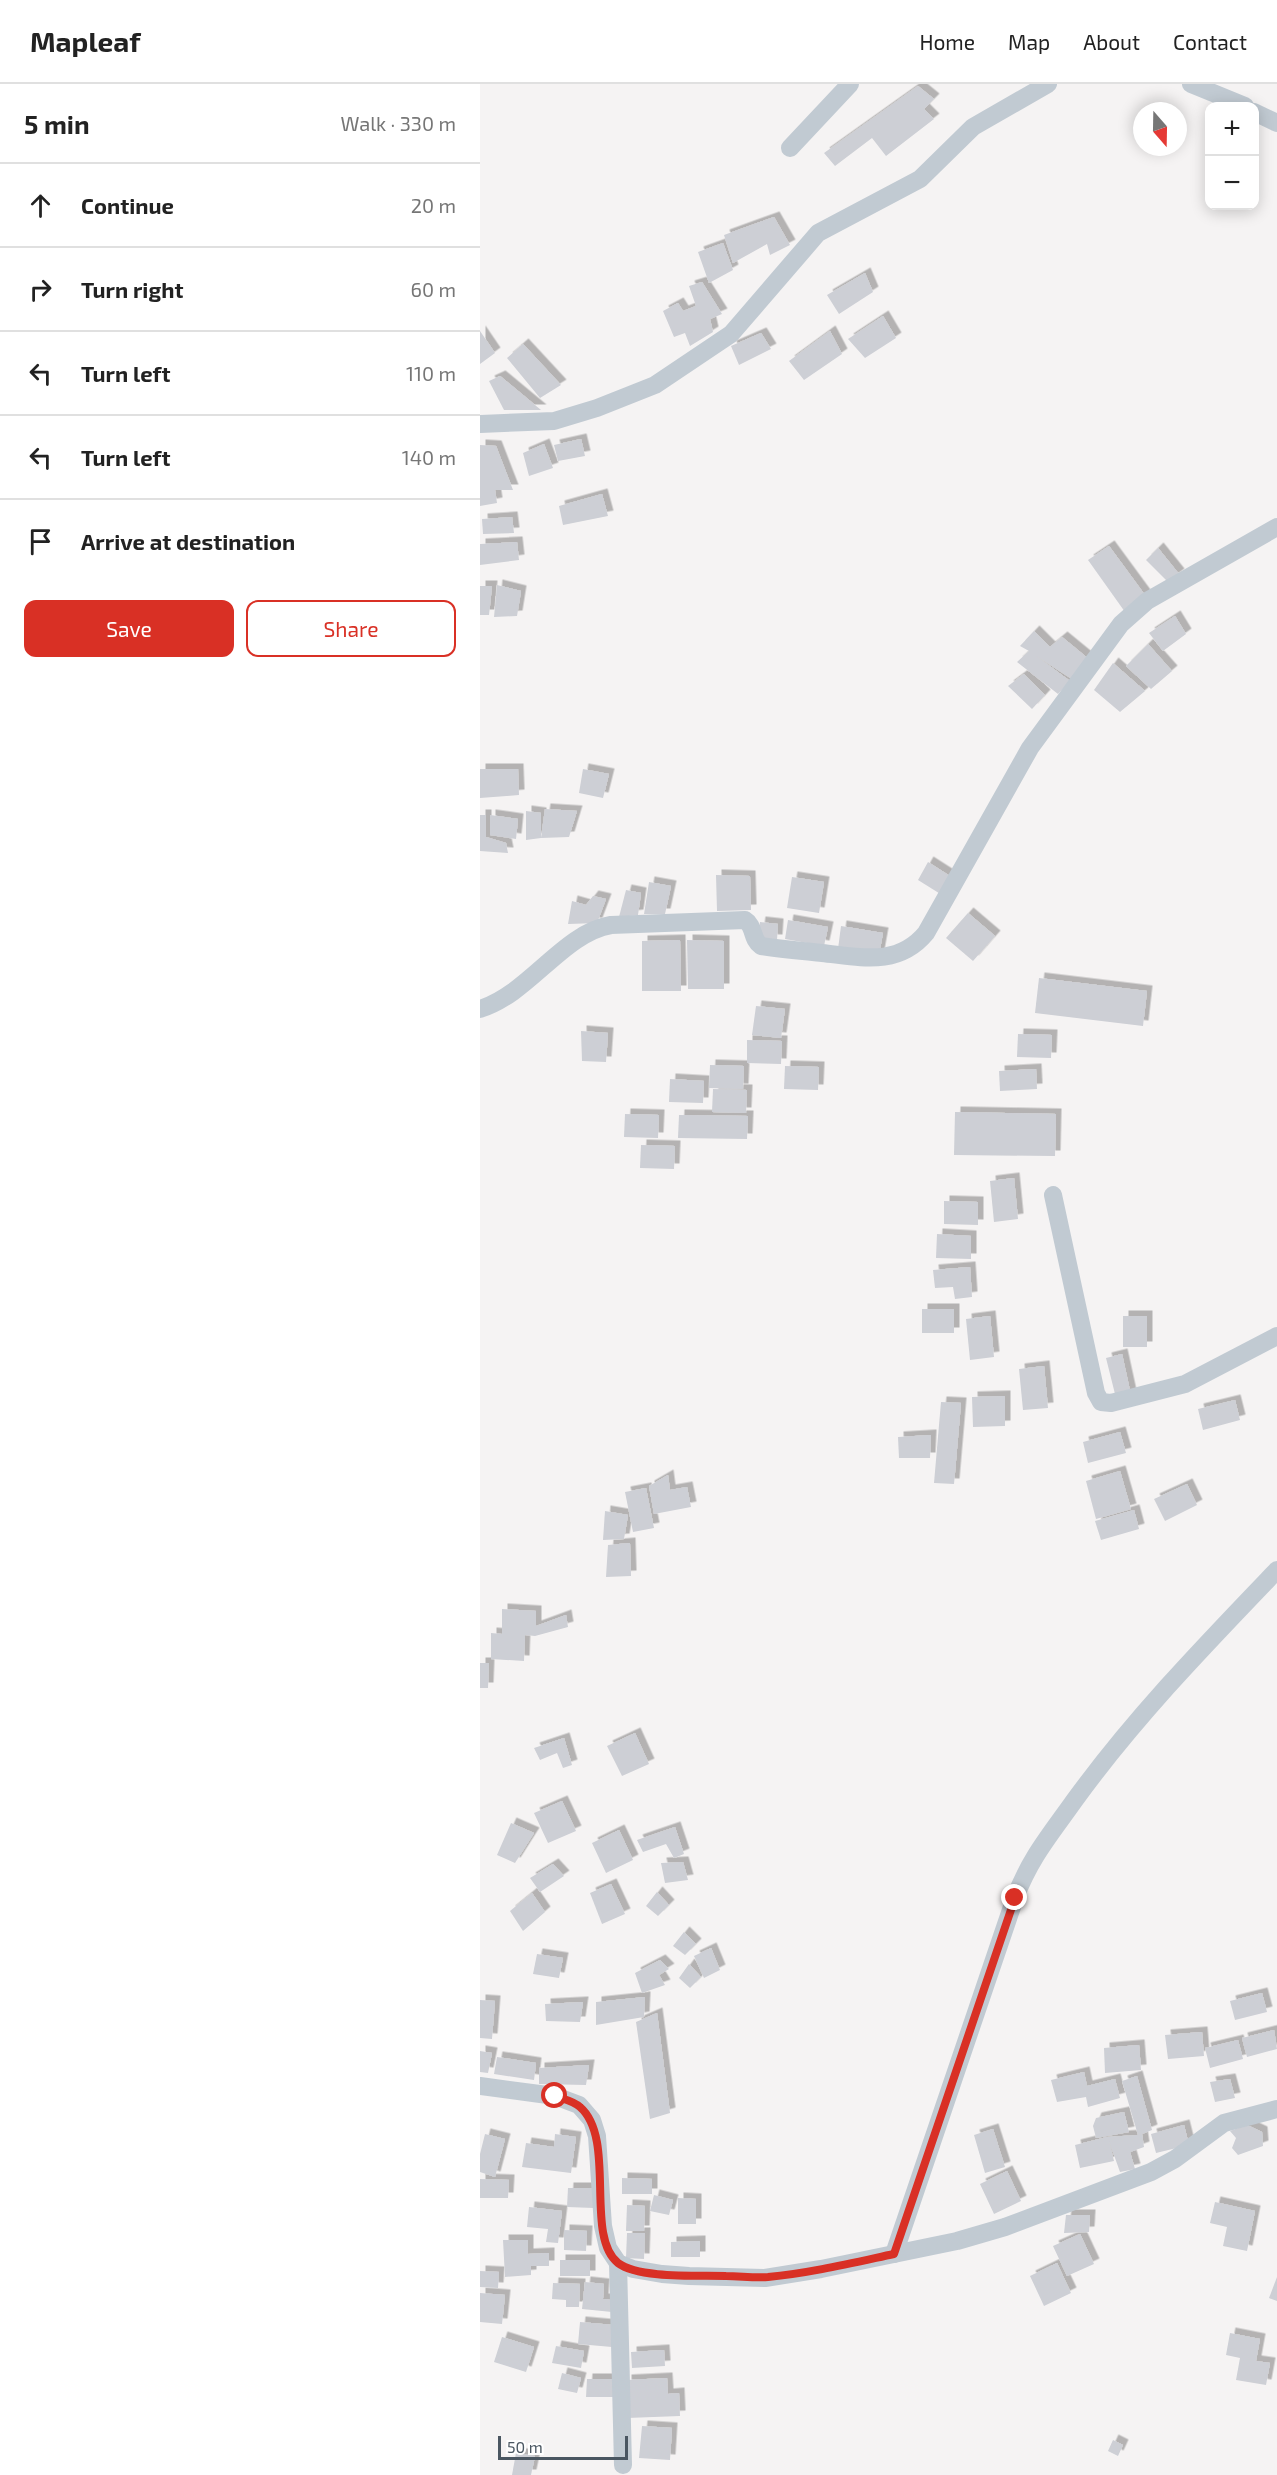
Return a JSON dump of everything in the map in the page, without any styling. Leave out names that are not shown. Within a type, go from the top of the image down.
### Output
[{"type":"street","points":[[790,148],[850,84]]},
{"type":"street","points":[[480,424],[555,421],[597,408],[655,385],[731,334],[818,233],[920,178],[973,127],[1048,84]]},
{"type":"street","points":[[1191,84],[1235,102]]},
{"type":"street","points":[[1259,114],[1277,123]]},
{"type":"street","points":[[480,1009],[504,998],[592,929],[611,925],[745,920],[751,926],[755,939],[761,946],[866,958],[884,957],[916,946],[926,933],[1030,748],[1121,624],[1147,601],[1277,527]]},
{"type":"street","points":[[1053,1195],[1096,1393],[1101,1402],[1111,1403],[1175,1388],[1277,1336]]},
{"type":"street","points":[[894,2254],[1015,1898],[1033,1857],[1106,1758],[1178,1675],[1277,1570]]},
{"type":"street","points":[[480,2086],[555,2096],[579,2105],[592,2120],[597,2136],[603,2226],[608,2248],[618,2263],[623,2465]]},
{"type":"street","points":[[618,2263],[633,2269],[662,2274],[765,2277],[821,2269],[957,2241],[1005,2227],[1151,2172],[1175,2159],[1224,2122],[1277,2109]]},
{"type":"building","points":[[918,86],[934,99],[924,109],[934,119],[886,156],[872,138],[835,166],[824,153]]},
{"type":"building","points":[[774,217],[790,245],[770,255],[767,244],[733,263],[724,235]]},
{"type":"building","points":[[723,243],[733,270],[709,283],[698,252]]},
{"type":"building","points":[[865,273],[873,292],[839,314],[827,295]]},
{"type":"building","points":[[702,282],[722,314],[710,319],[713,332],[690,346],[685,333],[674,337],[663,311],[678,303],[683,311],[696,306],[689,286]]},
{"type":"building","points":[[883,316],[896,338],[865,358],[848,339]]},
{"type":"building","points":[[480,331],[495,353],[480,364]]},
{"type":"building","points":[[830,331],[842,354],[804,380],[789,361]]},
{"type":"building","points":[[761,333],[771,349],[739,365],[731,346]]},
{"type":"building","points":[[523,344],[561,385],[540,398],[507,358]]},
{"type":"building","points":[[500,376],[541,410],[504,410],[489,381]]},
{"type":"building","points":[[581,439],[585,456],[558,461],[554,445]]},
{"type":"building","points":[[544,444],[553,468],[529,476],[523,453]]},
{"type":"building","points":[[480,445],[496,446],[513,490],[495,490],[497,503],[480,506]]},
{"type":"building","points":[[602,494],[608,516],[563,525],[559,506]]},
{"type":"building","points":[[512,517],[514,533],[483,534],[482,519]]},
{"type":"building","points":[[517,542],[519,560],[480,565],[480,544]]},
{"type":"building","points":[[1109,546],[1145,595],[1125,612],[1088,560]]},
{"type":"building","points":[[1158,548],[1179,574],[1168,582],[1146,560]]},
{"type":"building","points":[[497,585],[521,591],[517,616],[494,617]]},
{"type":"building","points":[[480,586],[492,586],[489,615],[480,615]]},
{"type":"building","points":[[1175,616],[1186,634],[1163,651],[1149,633]]},
{"type":"building","points":[[1034,631],[1050,647],[1062,637],[1090,660],[1075,681],[1035,655],[1070,681],[1058,694],[1017,662],[1029,651],[1020,646]]},
{"type":"building","points":[[1148,644],[1172,671],[1151,689],[1126,666]]},
{"type":"building","points":[[1113,663],[1145,691],[1120,712],[1094,690]]},
{"type":"building","points":[[1024,674],[1045,695],[1032,709],[1008,686]]},
{"type":"building","points":[[480,769],[518,769],[519,795],[480,798]]},
{"type":"building","points":[[583,769],[609,774],[603,798],[579,793]]},
{"type":"building","points":[[545,809],[577,811],[569,837],[541,838]]},
{"type":"building","points":[[526,811],[541,813],[541,838],[526,840]]},
{"type":"building","points":[[480,815],[486,815],[486,837],[506,843],[508,853],[480,851]]},
{"type":"building","points":[[490,815],[518,819],[516,839],[490,835]]},
{"type":"building","points":[[928,862],[953,878],[942,895],[918,880]]},
{"type":"building","points":[[716,875],[750,876],[751,910],[717,911]]},
{"type":"building","points":[[792,877],[824,882],[819,913],[787,908]]},
{"type":"building","points":[[649,882],[671,886],[665,914],[644,914]]},
{"type":"building","points":[[626,890],[641,893],[638,915],[619,917]]},
{"type":"building","points":[[593,896],[606,899],[597,923],[568,924],[572,901],[586,905]]},
{"type":"building","points":[[968,913],[995,936],[973,961],[946,938]]},
{"type":"building","points":[[788,920],[828,927],[824,946],[785,939]]},
{"type":"building","points":[[760,922],[778,924],[777,940],[758,939]]},
{"type":"building","points":[[841,926],[883,933],[879,955],[838,949]]},
{"type":"building","points":[[680,940],[681,991],[642,991],[642,941]]},
{"type":"building","points":[[687,940],[724,941],[724,989],[688,989]]},
{"type":"building","points":[[1039,978],[1147,991],[1143,1026],[1035,1013]]},
{"type":"building","points":[[756,1006],[785,1009],[781,1038],[752,1035]]},
{"type":"building","points":[[581,1031],[608,1033],[606,1062],[582,1061]]},
{"type":"building","points":[[1018,1034],[1052,1035],[1051,1058],[1017,1057]]},
{"type":"building","points":[[747,1040],[782,1041],[781,1064],[747,1063]]},
{"type":"building","points":[[710,1065],[744,1066],[743,1089],[709,1088]]},
{"type":"building","points":[[785,1066],[819,1067],[818,1090],[784,1089]]},
{"type":"building","points":[[1036,1069],[1037,1089],[1000,1091],[999,1071]]},
{"type":"building","points":[[670,1079],[704,1081],[703,1103],[669,1102]]},
{"type":"building","points":[[713,1089],[747,1090],[746,1113],[712,1112]]},
{"type":"building","points":[[955,1112],[1056,1114],[1055,1156],[954,1155]]},
{"type":"building","points":[[625,1114],[659,1115],[658,1138],[624,1137]]},
{"type":"building","points":[[679,1115],[748,1116],[747,1139],[678,1138]]},
{"type":"building","points":[[641,1145],[675,1146],[674,1169],[640,1168]]},
{"type":"building","points":[[1014,1178],[1018,1219],[994,1222],[990,1181]]},
{"type":"building","points":[[944,1201],[978,1202],[978,1225],[944,1224]]},
{"type":"building","points":[[937,1234],[971,1236],[971,1259],[936,1258]]},
{"type":"building","points":[[970,1267],[972,1297],[955,1299],[953,1287],[935,1288],[933,1270]]},
{"type":"building","points":[[922,1309],[954,1309],[954,1333],[922,1333]]},
{"type":"building","points":[[990,1316],[994,1357],[970,1360],[966,1319]]},
{"type":"building","points":[[1123,1316],[1147,1316],[1147,1347],[1123,1347]]},
{"type":"building","points":[[1122,1354],[1131,1395],[1116,1398],[1106,1358]]},
{"type":"building","points":[[1044,1366],[1048,1408],[1023,1410],[1019,1369]]},
{"type":"building","points":[[1005,1396],[1005,1426],[973,1427],[972,1397]]},
{"type":"building","points":[[1235,1400],[1240,1420],[1203,1430],[1198,1409]]},
{"type":"building","points":[[941,1402],[961,1403],[954,1484],[934,1483]]},
{"type":"building","points":[[1120,1432],[1126,1453],[1088,1463],[1083,1442]]},
{"type":"building","points":[[931,1435],[930,1458],[899,1458],[898,1437]]},
{"type":"building","points":[[1120,1471],[1131,1509],[1096,1519],[1086,1481]]},
{"type":"building","points":[[668,1475],[670,1490],[687,1487],[691,1507],[654,1514],[649,1486]]},
{"type":"building","points":[[1187,1484],[1197,1505],[1165,1521],[1154,1499]]},
{"type":"building","points":[[646,1488],[654,1528],[633,1532],[625,1492]]},
{"type":"building","points":[[1134,1510],[1139,1529],[1101,1540],[1095,1521]]},
{"type":"building","points":[[605,1511],[628,1515],[624,1539],[603,1540]]},
{"type":"building","points":[[630,1543],[631,1576],[606,1577],[608,1545]]},
{"type":"building","points":[[502,1609],[536,1611],[536,1626],[566,1615],[568,1627],[535,1636],[525,1635],[524,1661],[491,1659],[491,1633],[502,1634]]},
{"type":"building","points":[[480,1663],[489,1663],[488,1688],[480,1688]]},
{"type":"building","points":[[635,1733],[649,1764],[622,1776],[607,1746]]},
{"type":"building","points":[[564,1738],[572,1765],[563,1768],[557,1753],[540,1760],[534,1748]]},
{"type":"building","points":[[562,1801],[576,1831],[548,1843],[534,1813]]},
{"type":"building","points":[[511,1823],[534,1833],[515,1863],[497,1855]]},
{"type":"building","points":[[675,1827],[684,1854],[674,1858],[666,1844],[643,1852],[637,1840]]},
{"type":"building","points":[[619,1830],[633,1860],[606,1873],[592,1843]]},
{"type":"building","points":[[683,1862],[688,1880],[665,1883],[661,1863]]},
{"type":"building","points":[[553,1864],[564,1876],[540,1892],[530,1878]]},
{"type":"building","points":[[611,1884],[625,1914],[602,1924],[590,1893]]},
{"type":"building","points":[[657,1892],[669,1905],[658,1916],[646,1906]]},
{"type":"building","points":[[532,1893],[545,1912],[523,1931],[510,1911]]},
{"type":"building","points":[[684,1932],[696,1944],[685,1955],[673,1946]]},
{"type":"building","points":[[711,1948],[720,1970],[704,1978],[694,1956]]},
{"type":"building","points":[[537,1954],[563,1958],[559,1978],[533,1974]]},
{"type":"building","points":[[660,1960],[669,1969],[659,1975],[665,1985],[642,1993],[635,1973]]},
{"type":"building","points":[[689,1964],[701,1977],[690,1988],[679,1978]]},
{"type":"building","points":[[1262,1993],[1267,2012],[1235,2020],[1230,2001]]},
{"type":"building","points":[[645,1997],[644,2017],[596,2025],[596,2002]]},
{"type":"building","points":[[480,2000],[495,2001],[492,2039],[480,2038]]},
{"type":"building","points":[[583,2002],[580,2022],[546,2021],[545,2004]]},
{"type":"building","points":[[657,2013],[670,2113],[650,2119],[636,2022]]},
{"type":"building","points":[[1274,2030],[1277,2049],[1247,2057],[1242,2038]]},
{"type":"building","points":[[1202,2032],[1204,2056],[1168,2059],[1165,2035]]},
{"type":"building","points":[[1238,2040],[1243,2059],[1210,2068],[1205,2048]]},
{"type":"building","points":[[1139,2045],[1141,2070],[1105,2073],[1104,2048]]},
{"type":"building","points":[[480,2051],[492,2053],[488,2073],[480,2072]]},
{"type":"building","points":[[497,2057],[536,2063],[534,2080],[494,2074]]},
{"type":"building","points":[[589,2065],[586,2085],[539,2084],[539,2068]]},
{"type":"building","points":[[1084,2072],[1087,2086],[1115,2079],[1120,2098],[1088,2107],[1086,2097],[1057,2102],[1051,2080]]},
{"type":"building","points":[[1137,2076],[1152,2130],[1142,2134],[1144,2147],[1130,2152],[1135,2169],[1120,2172],[1109,2141],[1114,2161],[1080,2168],[1075,2145],[1107,2137],[1138,2135],[1122,2081]]},
{"type":"building","points":[[1230,2079],[1235,2098],[1215,2102],[1210,2082]]},
{"type":"building","points":[[1124,2112],[1129,2132],[1096,2138],[1093,2126],[1096,2118]]},
{"type":"building","points":[[1184,2125],[1189,2145],[1156,2153],[1151,2134]]},
{"type":"building","points":[[1247,2125],[1262,2132],[1263,2146],[1238,2155],[1232,2148],[1236,2138],[1230,2131]]},
{"type":"building","points":[[993,2129],[1005,2167],[985,2173],[974,2135]]},
{"type":"building","points":[[485,2134],[505,2139],[495,2177],[480,2172],[480,2154]]},
{"type":"building","points":[[555,2134],[576,2137],[571,2173],[522,2167],[526,2143],[554,2147]]},
{"type":"building","points":[[1007,2171],[1021,2201],[994,2214],[980,2184]]},
{"type":"building","points":[[622,2178],[652,2179],[652,2194],[622,2194]]},
{"type":"building","points":[[480,2179],[509,2180],[508,2198],[480,2198]]},
{"type":"building","points":[[568,2188],[594,2188],[594,2208],[567,2207]]},
{"type":"building","points":[[654,2195],[673,2200],[669,2215],[650,2211]]},
{"type":"building","points":[[678,2198],[696,2199],[696,2224],[678,2224]]},
{"type":"building","points":[[1215,2202],[1255,2211],[1247,2251],[1223,2246],[1227,2227],[1210,2223]]},
{"type":"building","points":[[627,2205],[645,2206],[644,2231],[626,2231]]},
{"type":"building","points":[[529,2207],[562,2211],[558,2243],[546,2242],[548,2229],[527,2227]]},
{"type":"building","points":[[1066,2215],[1090,2215],[1089,2232],[1064,2233]]},
{"type":"building","points":[[564,2230],[587,2231],[586,2251],[564,2250]]},
{"type":"building","points":[[627,2233],[645,2233],[644,2259],[626,2258]]},
{"type":"building","points":[[1080,2234],[1094,2264],[1067,2276],[1053,2246]]},
{"type":"building","points":[[503,2240],[528,2240],[528,2254],[549,2253],[549,2266],[531,2266],[531,2275],[505,2277]]},
{"type":"building","points":[[700,2241],[700,2257],[671,2257],[671,2242]]},
{"type":"building","points":[[560,2260],[590,2260],[590,2276],[560,2276]]},
{"type":"building","points":[[1057,2263],[1071,2293],[1044,2306],[1030,2276]]},
{"type":"building","points":[[480,2271],[499,2272],[498,2288],[480,2287]]},
{"type":"building","points":[[1277,2277],[1277,2301],[1269,2298]]},
{"type":"building","points":[[585,2282],[604,2284],[603,2299],[613,2300],[612,2312],[582,2309]]},
{"type":"building","points":[[553,2283],[580,2284],[579,2307],[566,2307],[566,2300],[552,2299]]},
{"type":"building","points":[[480,2293],[505,2295],[502,2324],[480,2322]]},
{"type":"building","points":[[580,2322],[614,2325],[612,2347],[578,2344]]},
{"type":"building","points":[[1230,2333],[1260,2339],[1256,2361],[1270,2363],[1266,2385],[1236,2380],[1240,2358],[1226,2355]]},
{"type":"building","points":[[502,2337],[534,2347],[526,2372],[494,2362]]},
{"type":"building","points":[[556,2346],[584,2351],[581,2368],[552,2363]]},
{"type":"building","points":[[664,2350],[665,2366],[632,2368],[631,2352]]},
{"type":"building","points":[[562,2373],[581,2378],[577,2393],[558,2389]]},
{"type":"building","points":[[667,2378],[668,2394],[679,2393],[680,2416],[627,2418],[626,2380]]},
{"type":"building","points":[[587,2379],[615,2379],[615,2397],[586,2397]]},
{"type":"building","points":[[642,2426],[672,2428],[670,2460],[639,2458]]},
{"type":"building","points":[[1113,2440],[1123,2445],[1118,2456],[1108,2451]]},
{"type":"building","points":[[516,2453],[535,2456],[531,2475],[512,2475]]},
{"type":"route","points":[[555,2096],[579,2105],[592,2120],[597,2136],[603,2226],[608,2248],[618,2263],[633,2269],[662,2274],[765,2277],[821,2269],[894,2254],[1015,1898]]}]
